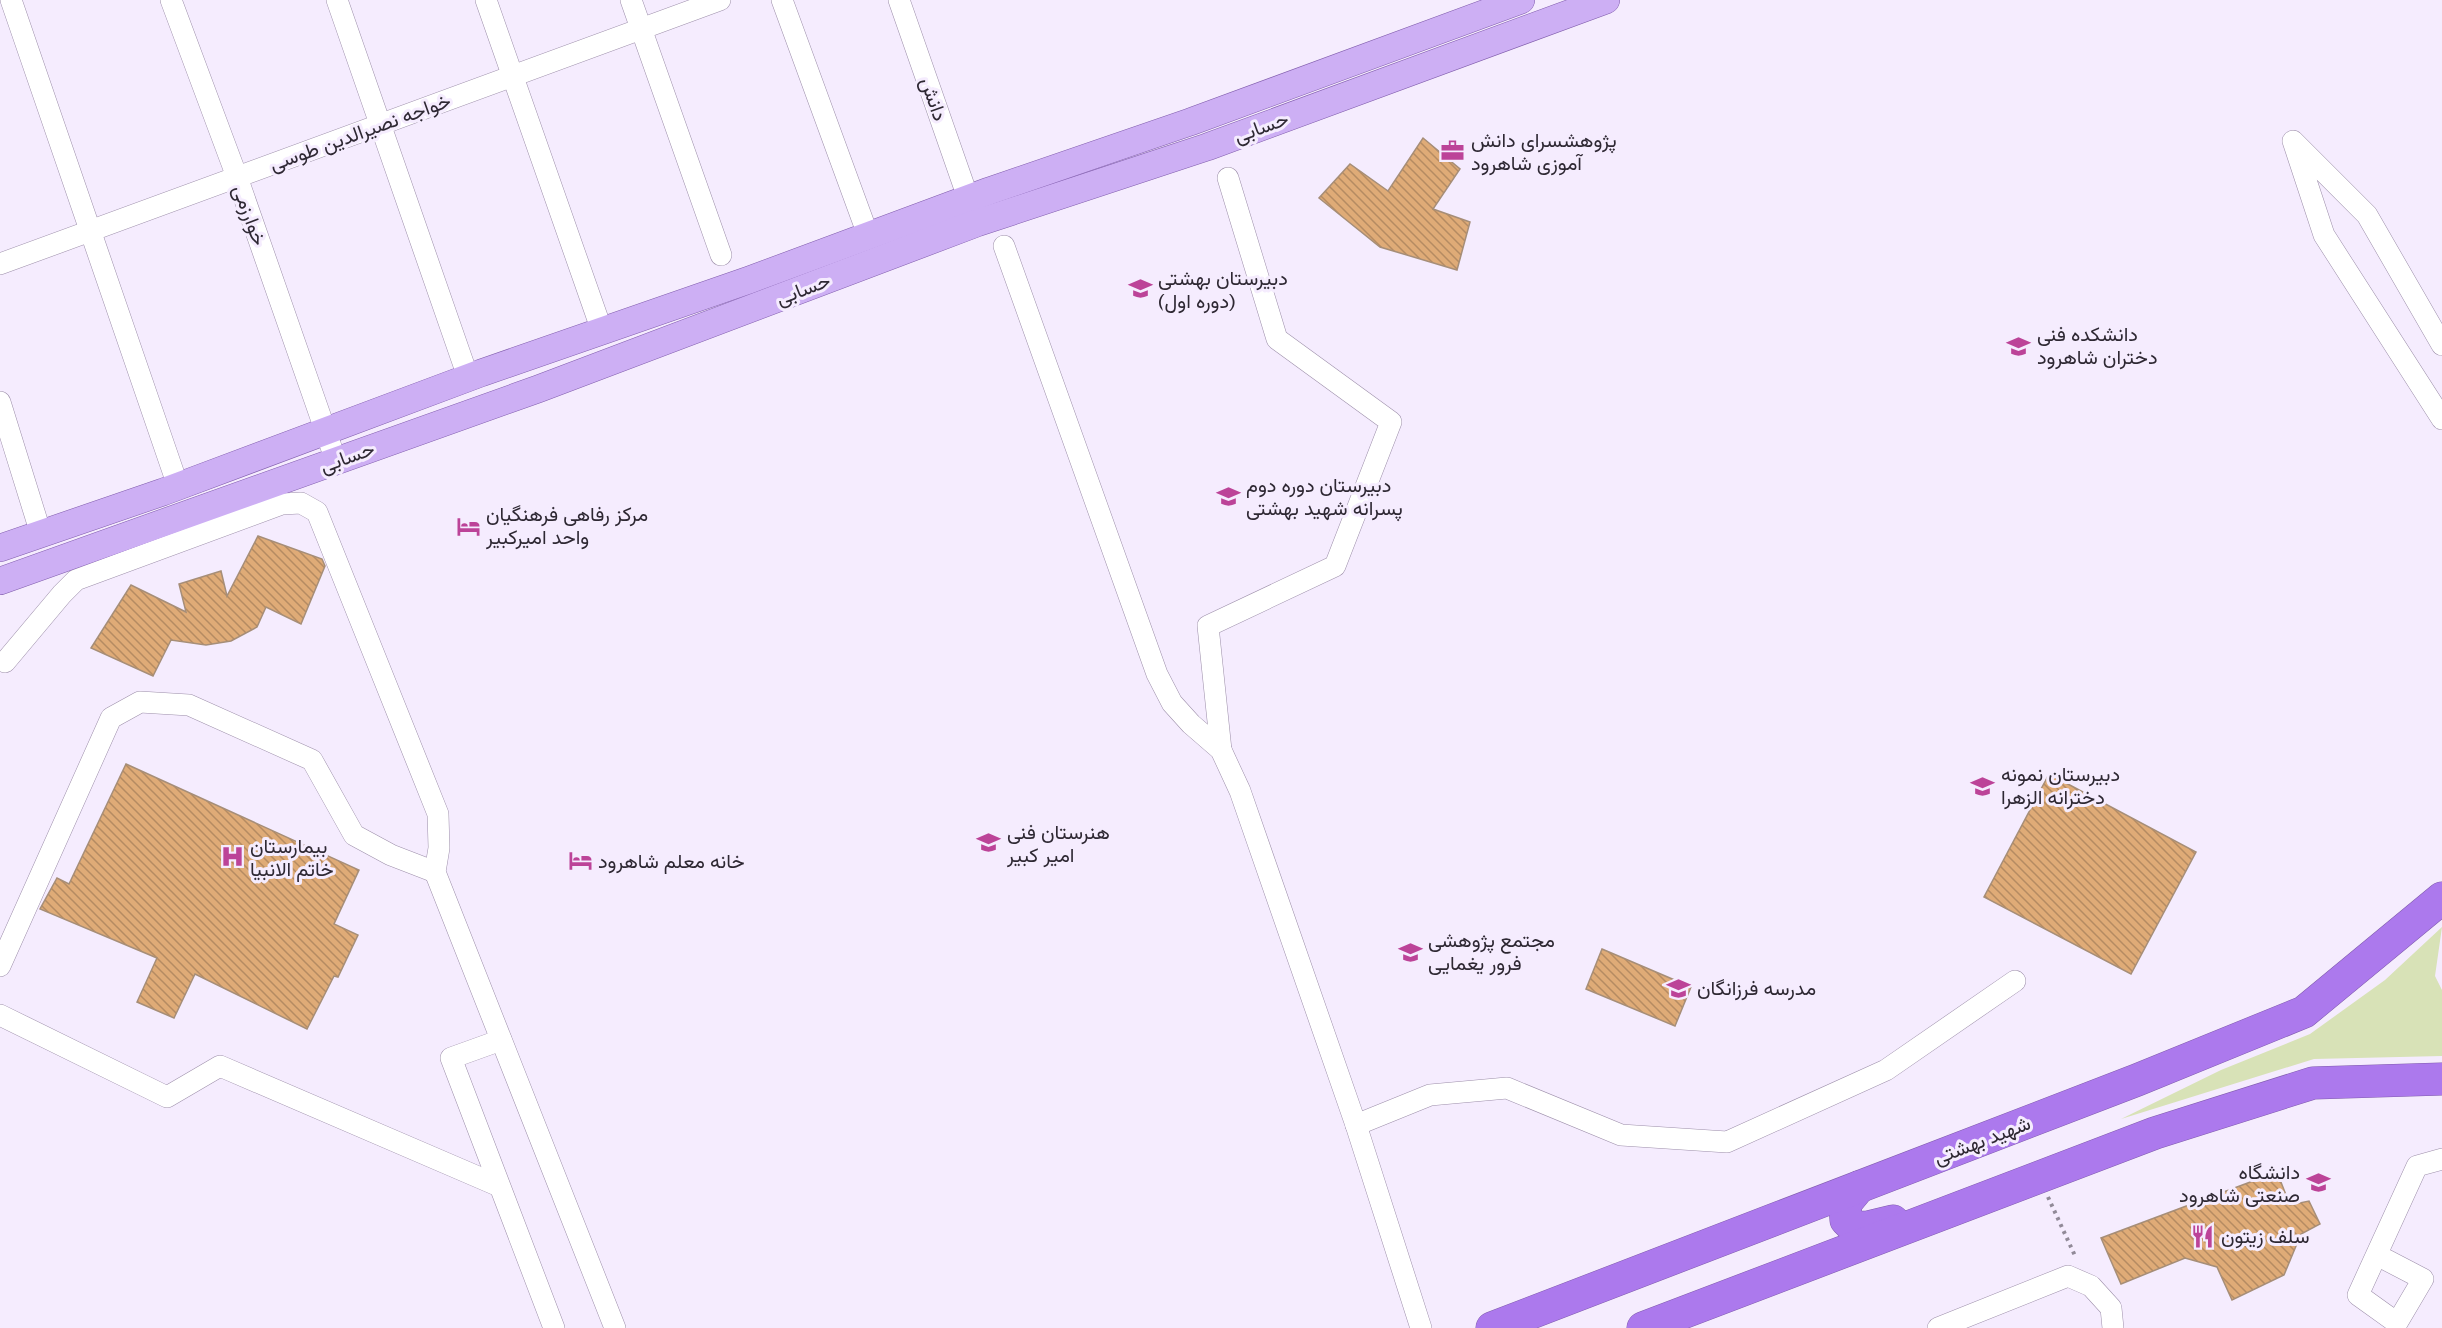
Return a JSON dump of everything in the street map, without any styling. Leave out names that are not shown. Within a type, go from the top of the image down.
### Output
[{"type":"highway","name":"شهید بهشتی","points":[[1492,1328],[2137,1080],[2304,1012],[2442,898]]},
{"type":"highway","points":[[1642,1328],[1669,1323],[1970,1202],[2155,1133],[2313,1083],[2442,1079]]},
{"type":"highway","points":[[1859,1187],[1845,1204],[1846,1220],[1854,1228],[1868,1227],[1970,1202]]},
{"type":"main road","name":"حسابی","points":[[0,581],[549,385],[1190,122],[1521,0]]},
{"type":"main road","name":"حسابی","points":[[0,548],[178,486],[468,378],[868,236],[973,211],[1207,147],[1606,0]]},
{"type":"street","points":[[11,0],[178,486]]},
{"type":"street","name":"خوارزمی","points":[[171,0],[237,177],[336,461]]},
{"type":"street","points":[[337,0],[468,378]]},
{"type":"street","points":[[486,0],[602,331]]},
{"type":"street","points":[[631,0],[721,255]]},
{"type":"street","name":"خواجه نصیرالدین طوسی","points":[[0,264],[720,0]]},
{"type":"street","points":[[782,0],[868,236]]},
{"type":"street","name":"دانش","points":[[899,0],[973,211]]},
{"type":"street","points":[[2442,345],[2367,215],[2293,141],[2324,236],[2442,419]]},
{"type":"street","points":[[1228,177],[1277,339],[1391,422],[1335,566],[1208,626],[1221,750],[1240,791],[1356,1125],[1421,1328]]},
{"type":"street","points":[[1004,246],[1157,674],[1172,704],[1221,750]]},
{"type":"street","points":[[0,402],[41,534]]},
{"type":"street","points":[[5,662],[76,580],[282,504],[301,503],[317,512],[438,814],[439,848],[435,872],[614,1328]]},
{"type":"street","points":[[0,966],[111,718],[140,702],[189,705],[312,760],[354,835],[391,855],[435,872]]},
{"type":"street","points":[[1356,1125],[1430,1095],[1508,1088],[1621,1135],[1727,1142],[1886,1070],[2015,981]]},
{"type":"street","points":[[0,1015],[167,1097],[220,1066],[499,1186]]},
{"type":"street","points":[[501,1040],[451,1058],[554,1328]]},
{"type":"street","points":[[2376,1255],[2423,1279],[2397,1323],[2376,1319],[2358,1295],[2376,1255],[2417,1167],[2442,1159]]},
{"type":"street","points":[[1938,1328],[2068,1276],[2091,1286],[2111,1308],[2113,1328]]},
{"type":"path","points":[[2040,1177],[2065,1236],[2091,1286]]},
{"type":"green space","points":[[2442,927],[2435,976],[2442,990],[2442,1056],[2314,1059],[2121,1119],[2221,1070],[2310,1034],[2385,980]]},
{"type":"building","points":[[1423,138],[1460,169],[1433,209],[1470,222],[1457,270],[1380,247],[1319,198],[1350,164],[1388,191]]},
{"type":"building","points":[[258,536],[322,559],[325,566],[301,624],[266,607],[257,627],[231,641],[206,645],[171,640],[153,676],[91,648],[131,585],[186,612],[179,584],[221,571],[227,596]]},
{"type":"building","points":[[126,764],[359,870],[334,924],[358,935],[338,977],[334,976],[307,1029],[195,974],[174,1018],[137,1002],[157,958],[40,909],[57,878],[69,884]]},
{"type":"building","points":[[2049,774],[2196,852],[2131,974],[1984,897]]},
{"type":"building","points":[[1602,949],[1691,987],[1675,1026],[1586,989]]},
{"type":"building","name":"سلف زیتون","points":[[2277,1172],[2290,1205],[2309,1201],[2320,1224],[2301,1234],[2284,1275],[2232,1300],[2217,1267],[2185,1258],[2121,1284],[2101,1238]]},
{"type":"place","name":"پژوهشسرای دانش آموزی شاهرود","points":[[1453,151]]},
{"type":"place","name":"دبیرستان بهشتی (دوره اول)","points":[[1140,289]]},
{"type":"place","name":"دانشکده فنی دختران شاهرود","points":[[2019,346]]},
{"type":"place","name":"دبیرستان دوره دوم پسرانه شهید بهشتی","points":[[1228,497]]},
{"type":"place","name":"مرکز رفاهی فرهنگیان واحد امیرکبیر","points":[[468,526]]},
{"type":"place","name":"دبیرستان نمونه دخترانه الزهرا","points":[[1983,786]]},
{"type":"place","name":"هنرستان فنی امیر کبیر","points":[[989,843]]},
{"type":"place","name":"بیمارستان خاتم الانبیا","points":[[232,857]]},
{"type":"place","name":"خانه معلم شاهرود","points":[[580,861]]},
{"type":"place","name":"مجتمع پژوهشی فرور یغمایی","points":[[1410,952]]},
{"type":"place","name":"مدرسه فرزانگان","points":[[1679,988]]},
{"type":"place","name":"دانشگاه صنعتی شاهرود","points":[[2318,1183]]},
{"type":"place","name":"سلف زیتون","points":[[2203,1236]]}]
